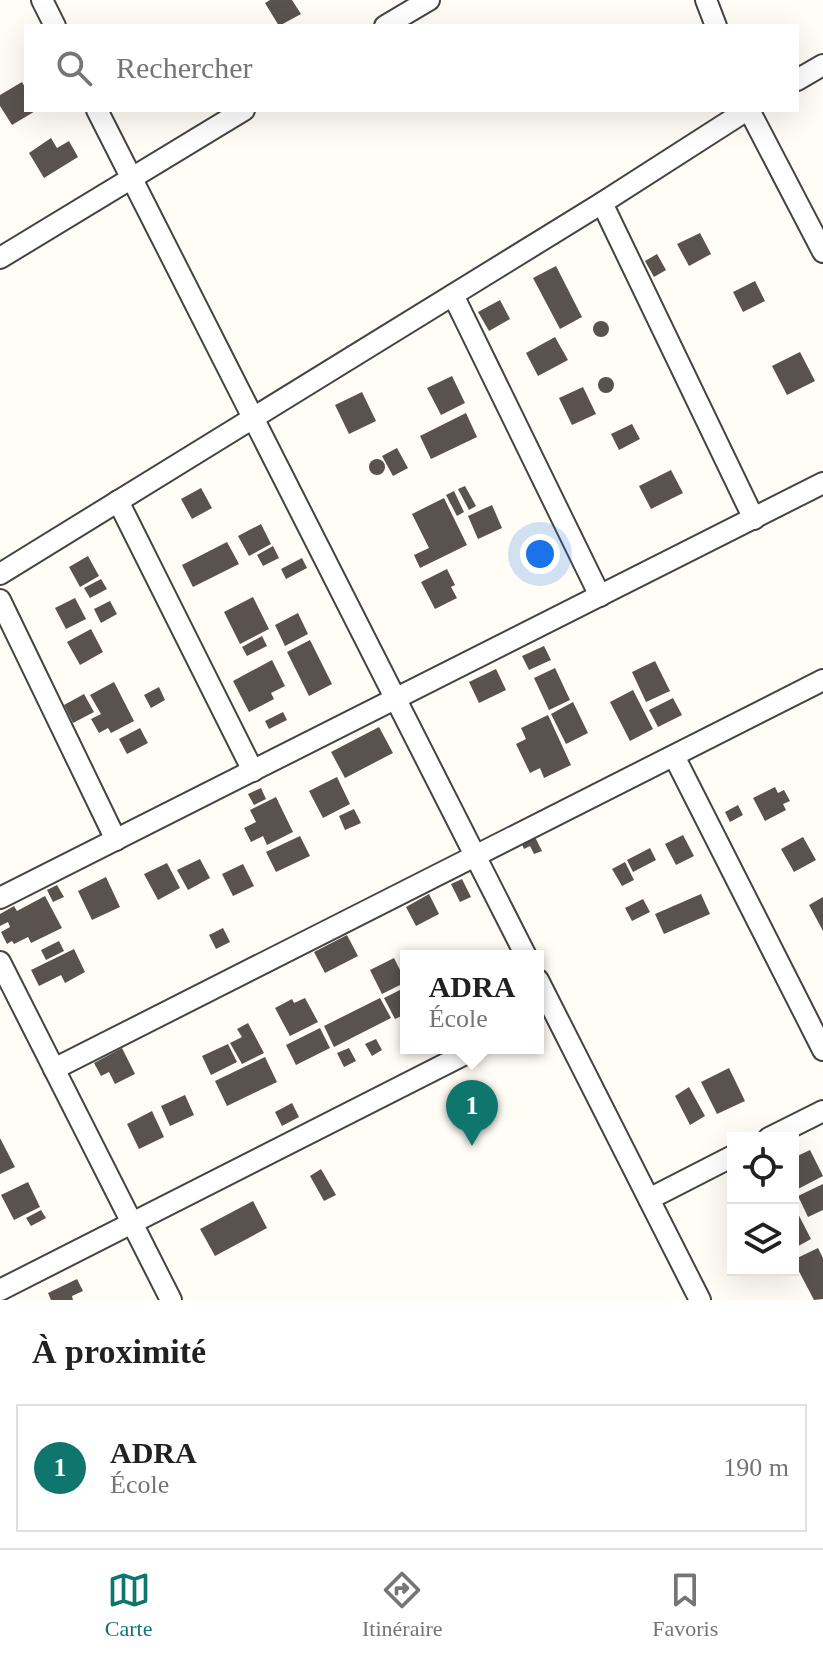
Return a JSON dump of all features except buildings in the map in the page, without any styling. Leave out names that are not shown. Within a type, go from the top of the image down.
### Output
[{"type":"street","points":[[42,0],[54,24]]},
{"type":"street","points":[[388,24],[429,0]]},
{"type":"street","points":[[706,0],[715,24]]},
{"type":"street","points":[[799,79],[823,65]]},
{"type":"street","points":[[98,112],[523,950]]},
{"type":"street","points":[[0,258],[241,112]]},
{"type":"street","points":[[0,574],[745,112]]},
{"type":"street","points":[[749,112],[823,252]]},
{"type":"street","points":[[602,203],[754,519]]},
{"type":"street","points":[[453,295],[600,596]]},
{"type":"street","points":[[0,898],[823,483]]},
{"type":"street","points":[[118,501],[253,771]]},
{"type":"street","points":[[0,600],[116,840]]},
{"type":"street","points":[[54,1069],[822,682]]},
{"type":"street","points":[[674,756],[823,1050]]},
{"type":"street","points":[[0,962],[171,1300]]},
{"type":"street","points":[[546,1014],[649,1199],[700,1300]]},
{"type":"street","points":[[0,1290],[465,1054]]},
{"type":"street","points":[[781,1132],[823,1111]]},
{"type":"street","points":[[649,1199],[727,1159]]},
{"type":"place","name":"ADRA","points":[[472,1146]]}]
